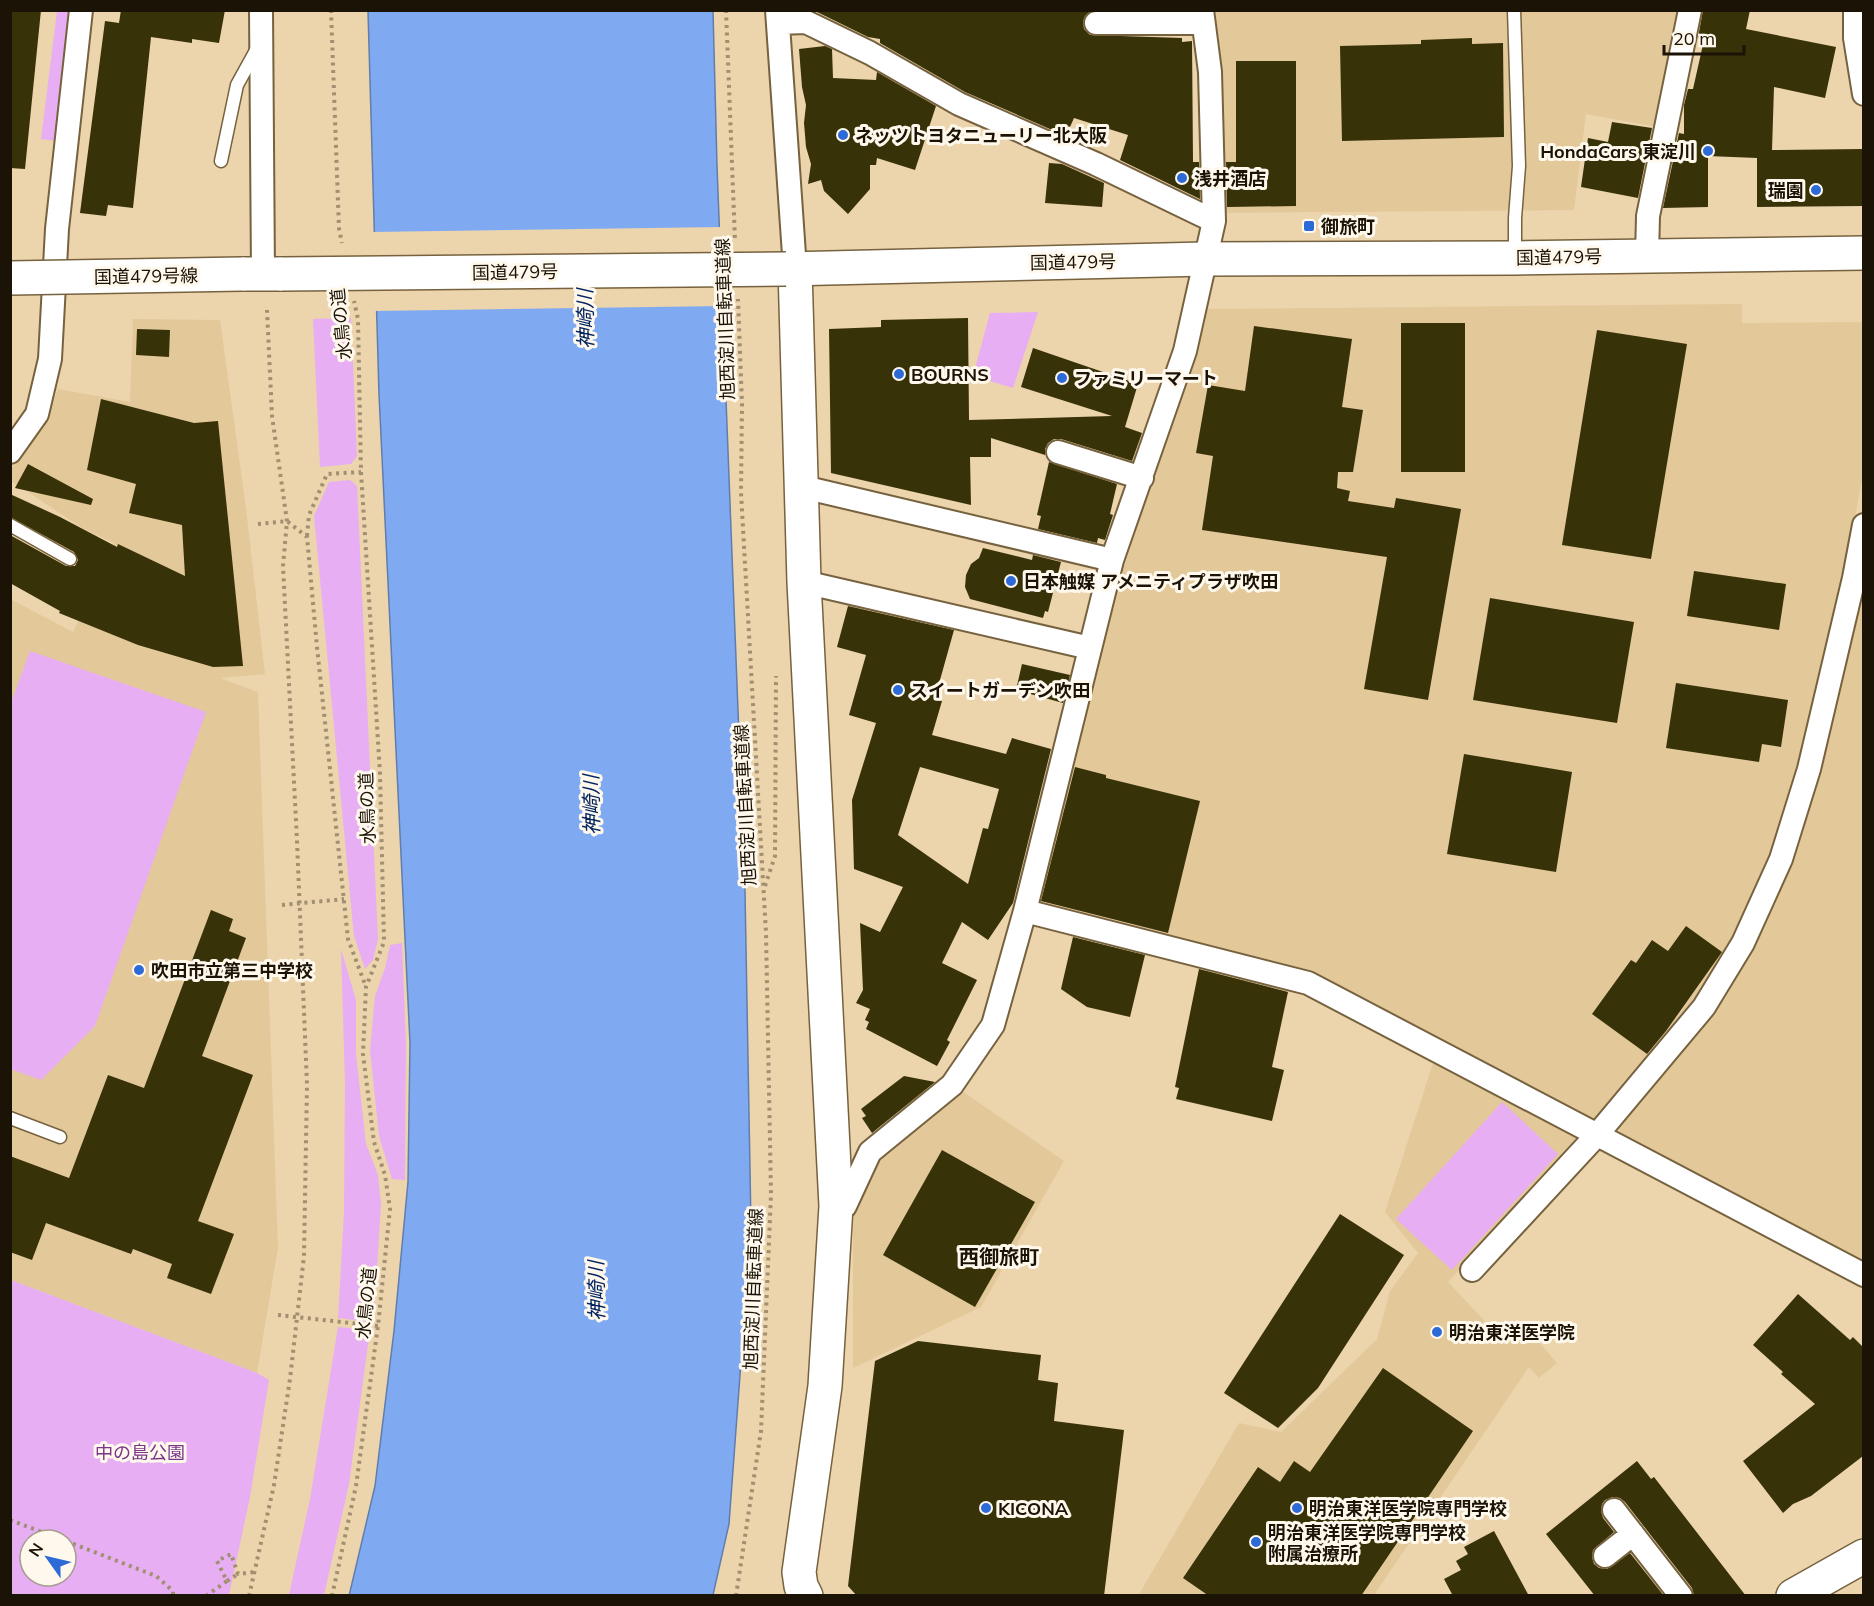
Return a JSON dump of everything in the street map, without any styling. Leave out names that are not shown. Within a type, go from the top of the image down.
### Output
[{"type":"main road","name":"国道479号","points":[[262,274],[791,269],[1205,259],[1515,258],[1863,253]]},
{"type":"main road","points":[[791,269],[803,487],[804,582],[836,1206],[825,1386],[800,1588]]},
{"type":"main road","name":"国道479号線","points":[[10,278],[262,274]]},
{"type":"main road","points":[[1793,1596],[1863,1556]]},
{"type":"street","points":[[10,452],[38,414],[50,360],[57,229],[81,10]]},
{"type":"street","points":[[261,10],[262,274]]},
{"type":"street","points":[[1647,256],[1648,216],[1690,10]]},
{"type":"street","points":[[1855,10],[1863,94]]},
{"type":"street","points":[[791,269],[777,17],[806,22],[870,53],[959,104],[1096,164],[1214,221]]},
{"type":"street","points":[[836,1206],[846,1206],[870,1152],[952,1085],[993,1024],[1112,560],[1185,351],[1214,221],[1210,72],[1202,17],[1096,23]]},
{"type":"street","points":[[1058,452],[1142,478]]},
{"type":"street","points":[[803,487],[1112,560]]},
{"type":"street","points":[[1472,1270],[1596,1136],[1704,1007],[1743,943],[1781,859],[1809,769],[1854,578],[1863,525]]},
{"type":"street","points":[[804,582],[1090,648]]},
{"type":"street","points":[[1024,910],[1308,983],[1863,1275]]},
{"type":"street","points":[[1614,1510],[1681,1596]]},
{"type":"street","points":[[1605,1556],[1633,1534]]},
{"type":"lane","points":[[1514,10],[1519,166],[1515,258]]},
{"type":"lane","points":[[221,161],[237,85],[260,44]]},
{"type":"lane","points":[[10,525],[70,559]]},
{"type":"lane","points":[[10,1118],[60,1137]]},
{"type":"path","points":[[331,10],[339,229],[344,252]]},
{"type":"path","name":"旭西淀川自転車道線","points":[[726,10],[736,249]]},
{"type":"path","name":"水鳥の道","points":[[332,1596],[356,1486],[378,1326],[390,1209],[385,1175],[374,1142],[363,1054],[366,987],[384,942],[380,773],[362,472],[358,320],[353,297]]},
{"type":"path","name":"旭西淀川自転車道線","points":[[736,1596],[761,1431],[771,1194],[766,933],[741,493],[742,404],[738,297]]},
{"type":"path","points":[[249,1596],[274,1485],[298,1317],[304,1256],[307,1085],[283,566],[287,521],[273,416],[267,310]]},
{"type":"path","points":[[362,472],[327,474],[309,515],[307,537],[348,939],[366,987]]},
{"type":"path","points":[[258,524],[287,521],[307,537]]},
{"type":"path","points":[[282,905],[344,899]]},
{"type":"path","points":[[278,1315],[378,1326]]},
{"type":"path","points":[[10,1520],[31,1528]]},
{"type":"path","points":[[78,1546],[156,1576],[173,1591],[173,1596]]},
{"type":"path","points":[[227,1581],[217,1561],[231,1554],[238,1574]]},
{"type":"path","points":[[206,1596],[238,1574],[255,1572]]},
{"type":"shaded area","points":[[1210,11],[1680,11],[1657,127],[1586,114],[1574,210],[1221,213]]},
{"type":"shaded area","points":[[1742,304],[1742,323],[1863,322],[1863,474],[1844,576],[1799,765],[1772,855],[1737,939],[1697,1003],[1601,1117],[1586,1121],[1308,970],[1033,905],[1121,562],[1205,309]]},
{"type":"shaded area","name":"吹田市立第三中学校","points":[[133,319],[220,320],[246,508],[265,674],[220,678],[258,692],[278,1248],[257,1373],[11,1280],[10,599],[73,632],[114,543],[84,529],[11,481],[11,469],[46,420],[58,389],[130,402]]},
{"type":"shaded area","points":[[1863,575],[1863,1264],[1620,1132],[1617,1123],[1752,947]]},
{"type":"shaded area","name":"明治東洋医学院","points":[[1435,1057],[1581,1138],[1448,1282],[1501,1338],[1525,1326],[1557,1363],[1539,1378],[1529,1367],[1374,1595],[1138,1596],[1239,1423],[1281,1432],[1377,1339],[1390,1291],[1418,1253],[1385,1212]]},
{"type":"shaded area","points":[[959,1089],[1064,1161],[981,1307],[853,1368],[853,1218],[874,1165],[887,1149]]},
{"type":"green space","points":[[57,11],[73,11],[57,141],[41,139]]},
{"type":"green space","points":[[1038,312],[1013,388],[973,376],[990,313]]},
{"type":"green space","points":[[351,318],[357,456],[351,464],[320,467],[313,319]]},
{"type":"green space","points":[[350,480],[357,486],[378,939],[373,960],[365,969],[354,936],[314,516],[329,482]]},
{"type":"green space","points":[[30,651],[206,712],[95,1026],[41,1080],[10,1069],[10,706]]},
{"type":"green space","points":[[402,943],[406,1043],[405,1180],[392,1179],[379,1136],[370,1050],[375,996],[390,945]]},
{"type":"green space","points":[[341,949],[356,1000],[356,1054],[366,1144],[378,1175],[381,1205],[374,1315],[370,1322],[338,1318],[344,1212],[345,1083]]},
{"type":"green space","points":[[1502,1102],[1558,1154],[1452,1270],[1396,1219]]},
{"type":"green space","name":"中の島公園","points":[[11,1280],[257,1373],[269,1380],[250,1497],[229,1595],[11,1595]]},
{"type":"green space","points":[[338,1327],[370,1330],[349,1484],[324,1595],[289,1595],[310,1499]]},
{"type":"water","name":"神崎川","points":[[368,11],[713,11],[745,892],[751,1226],[729,1524],[713,1595],[349,1596],[375,1486],[394,1331],[408,1182],[410,1043],[379,394]]},
{"type":"pier","points":[[722,227],[725,306],[373,311],[370,232]]},
{"type":"building","points":[[10,10],[41,10],[25,169],[10,168]]},
{"type":"building","points":[[121,10],[225,10],[219,43],[192,39],[192,43],[151,37],[133,208],[108,205],[106,216],[80,213],[105,21],[119,23]]},
{"type":"building","points":[[813,10],[1092,10],[1085,16],[1083,22],[1084,29],[1090,35],[1182,38],[1182,42],[1192,41],[1193,162],[1199,162],[1200,199],[1120,160],[1128,135],[1074,118],[1066,136],[965,92],[880,43],[880,39],[868,37]]},
{"type":"building","points":[[1703,10],[1750,10],[1746,29],[1836,47],[1825,98],[1774,87],[1772,150],[1863,149],[1863,206],[1757,207],[1757,158],[1708,156],[1708,207],[1663,208],[1679,133],[1684,134],[1684,105],[1688,89],[1693,89],[1704,40],[1698,38]]},
{"type":"building","points":[[1472,38],[1472,44],[1503,43],[1504,137],[1342,141],[1340,46],[1421,44],[1421,40]]},
{"type":"building","name":"ネッツトヨタニューリー北大阪","points":[[825,46],[832,49],[833,78],[876,80],[877,72],[936,106],[915,170],[877,158],[876,165],[870,165],[870,189],[848,214],[824,191],[821,180],[808,184],[811,164],[806,147],[804,123],[806,105],[799,49]]},
{"type":"building","points":[[1236,61],[1296,61],[1296,206],[1227,207],[1226,162],[1236,162]]},
{"type":"building","points":[[1612,122],[1652,128],[1638,198],[1581,187],[1588,138],[1608,142]]},
{"type":"building","points":[[1049,163],[1062,164],[1104,183],[1102,207],[1045,203]]},
{"type":"building","name":"BOURNS","points":[[968,318],[969,420],[1112,416],[1021,387],[1033,348],[1138,384],[1125,427],[1142,433],[1132,461],[1061,439],[1054,439],[1048,443],[1045,455],[991,438],[991,457],[970,457],[971,505],[831,473],[829,329],[881,327],[881,320]]},
{"type":"building","points":[[1401,323],[1465,323],[1465,472],[1401,472]]},
{"type":"building","points":[[1254,326],[1352,339],[1342,407],[1363,410],[1353,472],[1338,472],[1337,488],[1350,491],[1348,501],[1394,508],[1396,498],[1461,509],[1428,700],[1364,689],[1387,557],[1202,530],[1213,456],[1196,453],[1208,385],[1245,391]]},
{"type":"building","points":[[137,329],[170,330],[169,357],[136,355]]},
{"type":"building","points":[[1597,330],[1687,344],[1651,559],[1562,545]]},
{"type":"building","points":[[101,399],[194,423],[218,421],[243,666],[213,667],[138,645],[59,613],[60,611],[10,583],[10,535],[66,566],[75,566],[78,560],[74,552],[10,517],[10,494],[117,547],[118,544],[185,576],[182,525],[129,513],[136,484],[87,470]]},
{"type":"building","points":[[1049,462],[1117,484],[1110,514],[1113,515],[1105,540],[1098,538],[1097,543],[1038,529],[1041,516],[1037,515]]},
{"type":"building","points":[[28,464],[93,499],[91,505],[15,488]]},
{"type":"building","name":"日本触媒 アメニティプラザ吹田","points":[[983,548],[1032,560],[1033,555],[1061,562],[1048,612],[1045,611],[1043,618],[970,599],[965,587],[966,575],[971,564],[979,558]]},
{"type":"building","points":[[1694,571],[1786,584],[1779,630],[1687,616]]},
{"type":"building","points":[[1490,598],[1634,622],[1617,723],[1473,700]]},
{"type":"building","points":[[848,606],[954,630],[940,680],[942,680],[937,700],[942,701],[932,735],[1006,754],[1012,738],[1051,749],[1013,903],[988,940],[962,922],[942,963],[977,980],[947,1040],[950,1042],[937,1066],[866,1029],[869,1022],[865,1020],[870,1009],[856,1003],[863,990],[860,923],[880,932],[903,887],[854,869],[852,800],[876,723],[849,715],[866,655],[837,647]],"holes":[[[920,767],[999,789],[988,829],[983,828],[968,884],[898,835]]]},
{"type":"building","points":[[1022,664],[1070,675],[1063,703],[1016,690]]},
{"type":"building","points":[[1676,683],[1788,700],[1781,747],[1762,744],[1759,762],[1666,748]]},
{"type":"building","points":[[1464,754],[1572,772],[1556,872],[1447,854]]},
{"type":"building","points":[[1075,767],[1106,775],[1106,778],[1200,801],[1168,933],[1041,901]]},
{"type":"building","points":[[211,910],[233,919],[229,931],[246,938],[202,1056],[253,1075],[198,1221],[234,1234],[211,1294],[167,1278],[172,1264],[133,1249],[131,1254],[46,1223],[32,1260],[10,1252],[10,1156],[69,1178],[108,1075],[144,1088]]},
{"type":"building","points":[[1686,926],[1722,952],[1647,1054],[1592,1014],[1631,960],[1636,963],[1652,940],[1668,951]]},
{"type":"building","points":[[1073,937],[1145,955],[1130,1017],[1087,1007],[1061,989]]},
{"type":"building","points":[[1199,969],[1288,992],[1272,1067],[1284,1070],[1272,1121],[1176,1099],[1179,1088],[1175,1087]]},
{"type":"building","points":[[904,1076],[935,1082],[872,1133],[862,1118],[866,1116],[861,1109]]},
{"type":"building","points":[[942,1150],[1035,1202],[975,1307],[883,1255]]},
{"type":"building","points":[[1340,1214],[1404,1255],[1318,1388],[1278,1428],[1224,1393]]},
{"type":"building","points":[[1798,1294],[1850,1340],[1853,1337],[1863,1347],[1863,1456],[1811,1496],[1793,1504],[1783,1513],[1743,1461],[1815,1404],[1753,1345]]},
{"type":"building","name":"KICONA","points":[[918,1341],[1041,1355],[1038,1380],[1058,1383],[1054,1421],[1124,1430],[1104,1596],[857,1596],[848,1586],[875,1361]]},
{"type":"building","points":[[1383,1368],[1473,1431],[1361,1596],[1209,1596],[1183,1578],[1258,1467],[1280,1482],[1294,1461],[1310,1472]]},
{"type":"building","points":[[1637,1461],[1651,1479],[1654,1477],[1746,1596],[1694,1596],[1692,1588],[1625,1502],[1613,1497],[1605,1500],[1601,1511],[1603,1518],[1614,1532],[1593,1550],[1594,1564],[1599,1568],[1607,1569],[1630,1553],[1664,1596],[1595,1596],[1546,1534]]},
{"type":"building","points":[[1494,1531],[1529,1596],[1453,1596],[1444,1579],[1461,1570],[1456,1561],[1468,1554],[1464,1547]]},
{"type":"place","name":"ネッツトヨタニューリー北大阪","points":[[843,135]]},
{"type":"place","name":"HondaCars 東淀川","points":[[1708,151]]},
{"type":"place","name":"浅井酒店","points":[[1182,178]]},
{"type":"place","name":"瑞園","points":[[1816,190]]},
{"type":"place","name":"御旅町","points":[[1309,226]]},
{"type":"place","name":"BOURNS","points":[[899,374]]},
{"type":"place","name":"ファミリーマート","points":[[1062,378]]},
{"type":"place","name":"日本触媒 アメニティプラザ吹田","points":[[1011,581]]},
{"type":"place","name":"スイートガーデン吹田","points":[[898,690]]},
{"type":"place","name":"吹田市立第三中学校","points":[[139,970]]},
{"type":"place","name":"明治東洋医学院","points":[[1437,1332]]},
{"type":"place","name":"KICONA","points":[[986,1508]]},
{"type":"place","name":"明治東洋医学院専門学校","points":[[1297,1508]]},
{"type":"place","name":"明治東洋医学院専門学校 附属治療所","points":[[1256,1542]]},
{"type":"district","name":"西御旅町","points":[[999,1256]]}]
